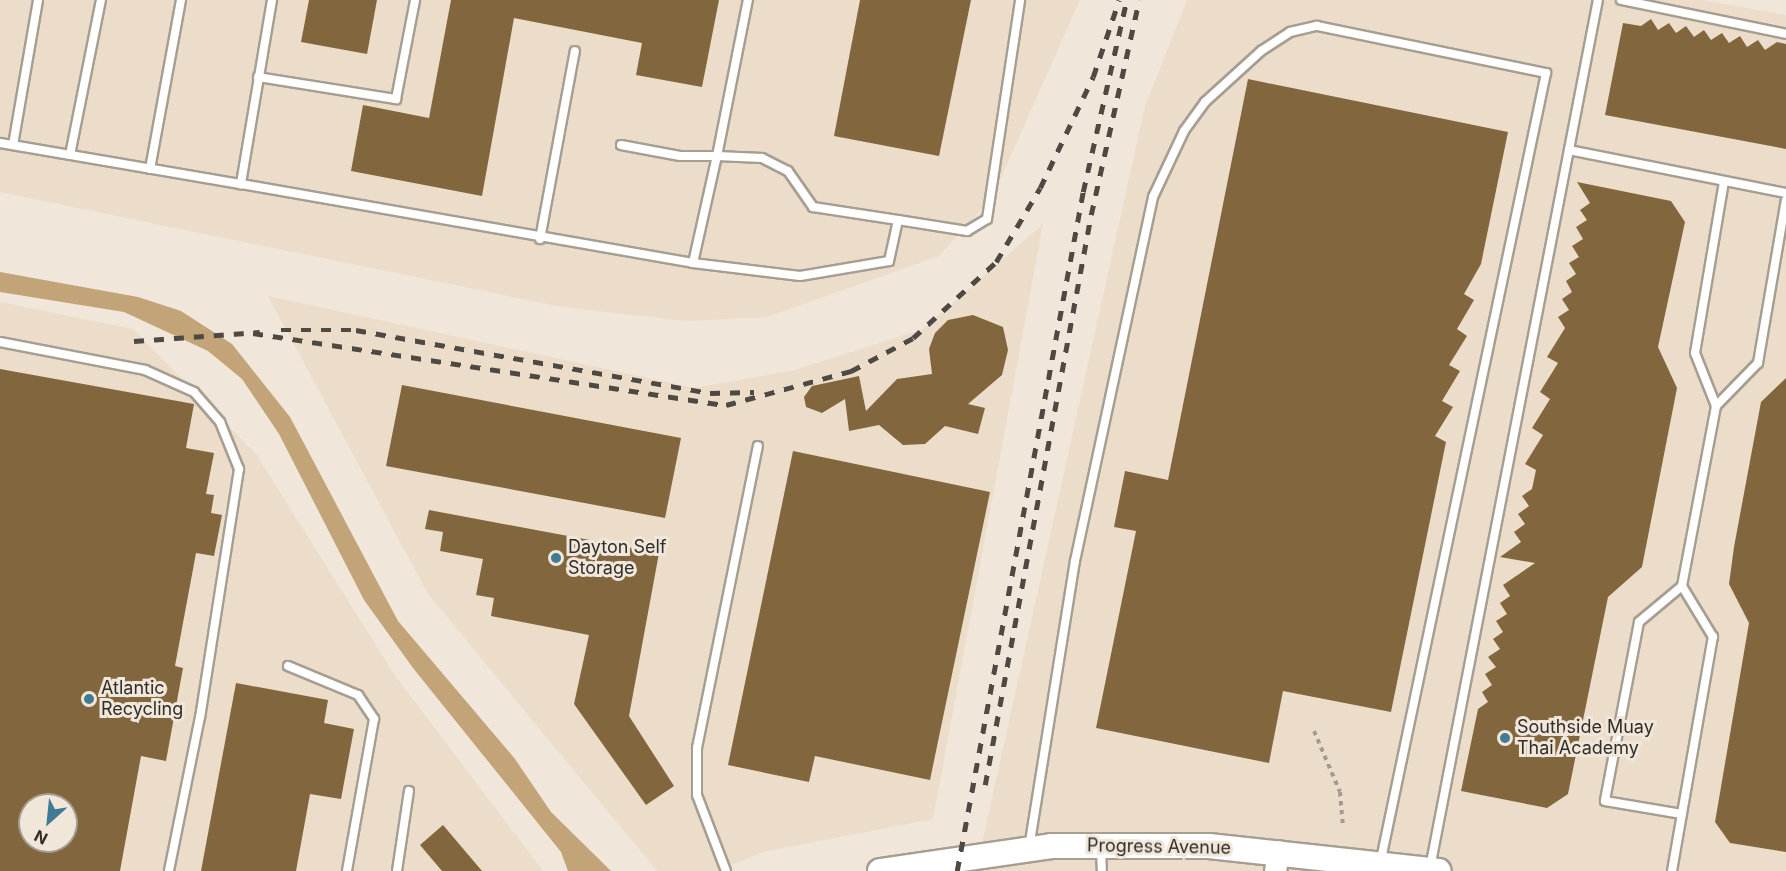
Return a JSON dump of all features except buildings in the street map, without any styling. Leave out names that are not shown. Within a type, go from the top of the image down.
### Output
[{"type":"main road","name":"Progress Avenue","points":[[880,871],[1029,848],[1101,846],[1277,861],[1380,864],[1433,870]]},
{"type":"lane","points":[[13,145],[38,0]]},
{"type":"lane","points":[[70,155],[101,0]]},
{"type":"lane","points":[[150,169],[181,0]]},
{"type":"lane","points":[[241,184],[272,0]]},
{"type":"lane","points":[[258,77],[396,99],[415,0]]},
{"type":"lane","points":[[693,264],[748,0]]},
{"type":"lane","points":[[621,145],[680,156],[762,158],[788,171],[813,207],[967,231],[987,219],[1020,0]]},
{"type":"lane","points":[[1433,870],[1598,0]]},
{"type":"lane","points":[[1621,0],[1786,34]]},
{"type":"lane","points":[[1029,848],[1076,561],[1153,197],[1184,130],[1205,102],[1261,51],[1290,32],[1317,26],[1546,72],[1380,864]]},
{"type":"lane","points":[[540,239],[576,51]]},
{"type":"lane","points":[[0,143],[241,184],[540,239],[693,264],[800,276],[889,261],[898,220]]},
{"type":"lane","points":[[1569,150],[1786,193]]},
{"type":"lane","points":[[1682,814],[1605,801],[1639,622],[1682,586],[1716,406],[1695,353],[1724,181]]},
{"type":"lane","points":[[1716,406],[1758,363],[1786,200]]},
{"type":"lane","points":[[0,342],[145,370],[194,392],[220,422],[238,470],[200,717],[169,871]]},
{"type":"lane","points":[[726,871],[697,795],[697,747],[758,446]]},
{"type":"lane","points":[[1672,871],[1713,636],[1682,586]]},
{"type":"lane","points":[[288,666],[358,695],[374,719],[347,871]]},
{"type":"lane","points":[[397,871],[409,791]]},
{"type":"lane","points":[[1101,846],[1102,871]]},
{"type":"path","points":[[1314,731],[1343,799],[1344,826]]},
{"type":"shaded area","points":[[0,0],[1080,0],[992,198],[939,256],[767,317],[686,321],[562,307],[0,192]]},
{"type":"shaded area","points":[[1187,0],[1702,0],[1786,15],[1786,871],[976,871],[1145,106]]},
{"type":"shaded area","points":[[1043,224],[933,819],[763,852],[717,871],[657,871],[428,594],[268,296],[694,388],[795,370],[923,329]]},
{"type":"shaded area","points":[[0,272],[138,297],[181,311],[232,344],[290,417],[398,621],[515,759],[551,812],[611,871],[568,871],[561,852],[413,668],[364,600],[279,434],[242,379],[208,351],[124,312],[0,292]]},
{"type":"shaded area","name":"Atlantic Recycling","points":[[0,302],[133,329],[256,454],[396,677],[543,871],[0,871]]},
{"type":"railway","points":[[253,333],[726,405],[851,371],[913,338],[996,262],[1040,188],[1093,77],[1119,0]]},
{"type":"railway","points":[[985,785],[1091,215],[1139,0]]},
{"type":"railway","points":[[957,871],[1083,192],[1126,2]]},
{"type":"railway","points":[[281,330],[356,330],[710,393],[754,392]]},
{"type":"railway","points":[[134,341],[260,332]]},
{"type":"place","name":"Dayton Self Storage","points":[[556,558]]},
{"type":"place","name":"Atlantic Recycling","points":[[89,699]]},
{"type":"place","name":"Southside Muay Thai Academy","points":[[1505,738]]}]
